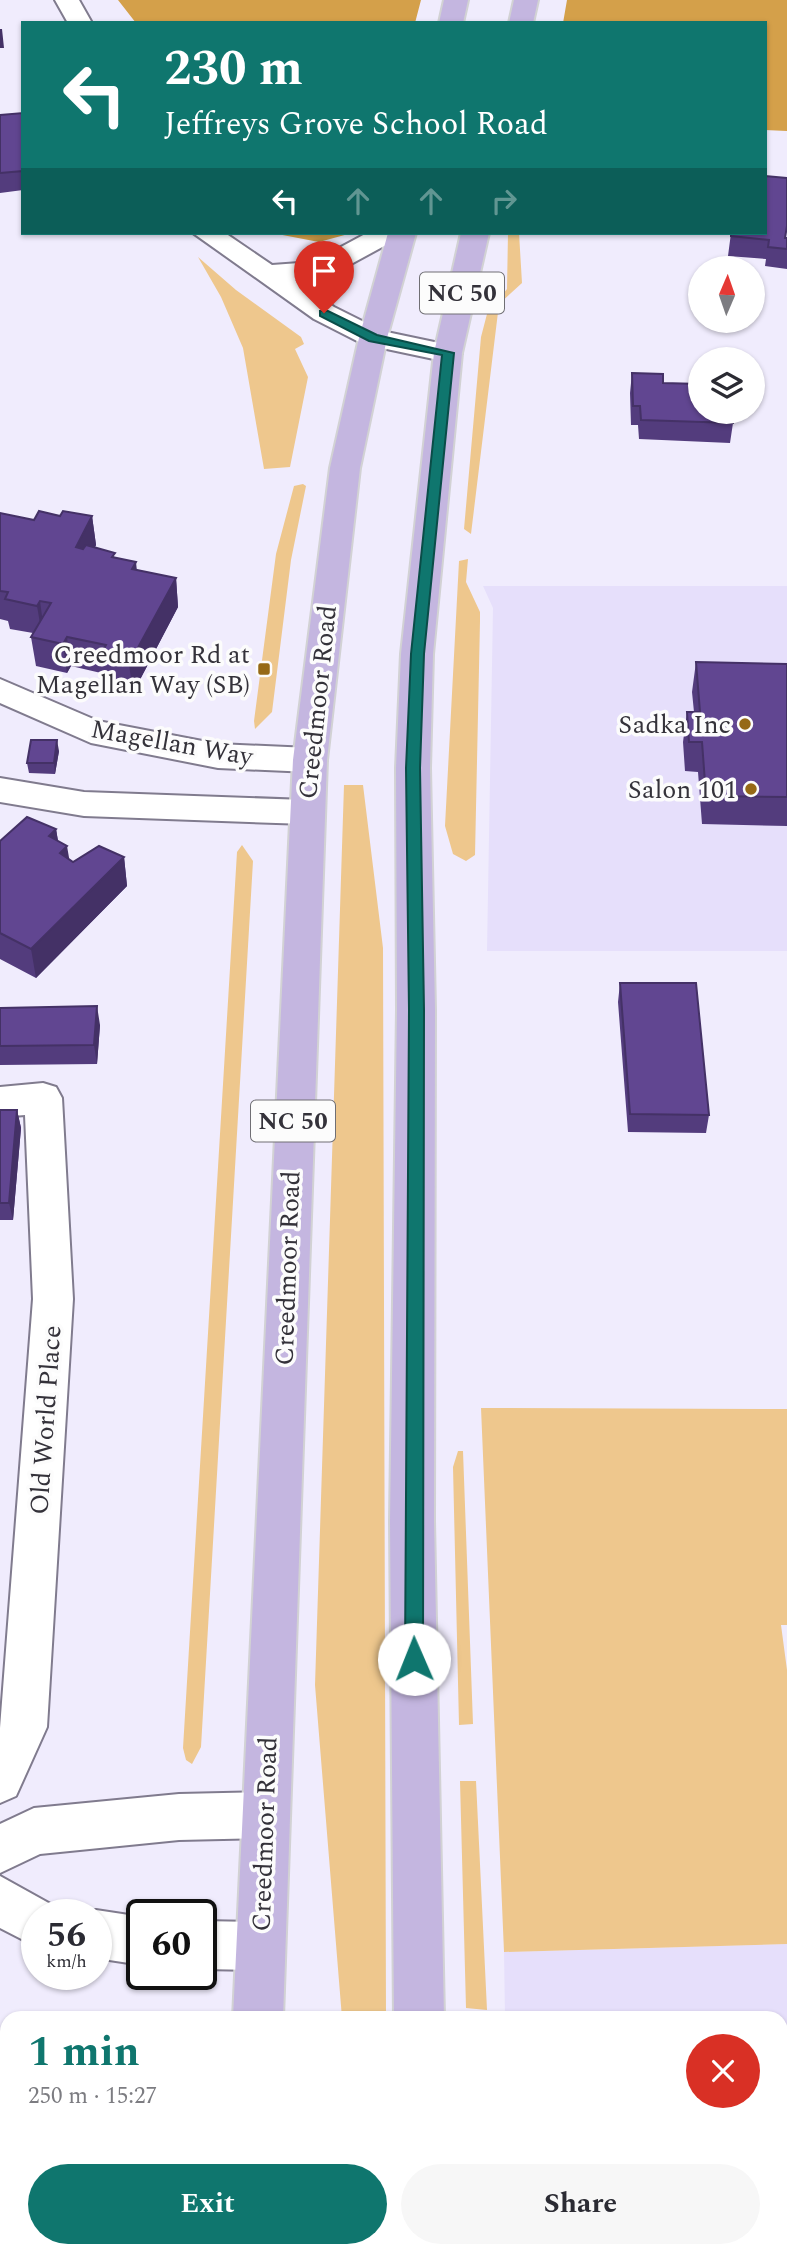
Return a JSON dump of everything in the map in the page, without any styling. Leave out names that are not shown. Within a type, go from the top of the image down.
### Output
[{"type":"main road","points":[[451,21],[456,0]]},
{"type":"main road","points":[[521,21],[526,0]]},
{"type":"main road","name":"Creedmoor Road","points":[[258,2011],[264,1815],[310,760],[345,468],[373,338],[401,235]]},
{"type":"main road","name":"NC 50","points":[[419,2011],[412,1521],[416,1010],[413,768],[417,654],[448,353],[475,235]]},
{"type":"street","points":[[67,0],[79,21]]},
{"type":"street","points":[[210,235],[324,313],[373,338],[448,353]]},
{"type":"street","points":[[267,274],[318,270],[383,235]]},
{"type":"street","name":"Magellan Way","points":[[0,690],[91,731],[218,756],[310,760]]},
{"type":"street","points":[[0,790],[84,804],[306,812]]},
{"type":"street","name":"Old World Place","points":[[0,1102],[43,1098],[53,1299],[24,1727],[0,1780]]},
{"type":"street","points":[[0,1850],[34,1831],[179,1816],[264,1815]]},
{"type":"street","points":[[0,1900],[21,1913]]},
{"type":"street","points":[[217,1945],[260,1946]]},
{"type":"shaded area","points":[[118,0],[421,0],[416,21],[134,21]]},
{"type":"shaded area","points":[[567,0],[787,0],[787,131],[767,130],[767,21],[563,21]]},
{"type":"shaded area","points":[[282,235],[345,235],[319,242]]},
{"type":"shaded area","points":[[508,235],[519,235],[522,283],[499,304],[471,534],[464,529],[481,337],[487,314],[507,289]]},
{"type":"shaded area","points":[[198,257],[236,290],[301,337],[304,344],[295,349],[308,377],[290,467],[264,469],[243,348],[221,297]]},
{"type":"shaded area","points":[[294,486],[306,486],[291,560],[272,712],[255,729],[276,554]]},
{"type":"shaded area","points":[[468,559],[466,582],[480,612],[480,621],[475,855],[466,861],[453,854],[445,826],[459,561]]},
{"type":"shaded area","points":[[483,586],[787,586],[787,951],[487,951],[493,608]]},
{"type":"shaded area","points":[[344,785],[363,785],[383,948],[386,2011],[341,2011],[315,1685]]},
{"type":"shaded area","points":[[242,845],[253,861],[201,1747],[192,1764],[186,1760],[183,1748],[237,852]]},
{"type":"shaded area","points":[[481,1408],[787,1409],[787,1625],[781,1625],[787,1670],[787,1944],[504,1952]]},
{"type":"shaded area","points":[[458,1451],[463,1451],[473,1724],[459,1725],[453,1467]]},
{"type":"shaded area","points":[[460,1781],[476,1781],[487,2010],[466,2008]]},
{"type":"shaded area","points":[[787,1944],[787,2011],[505,2011],[504,1952]]},
{"type":"building","points":[[21,113],[21,171],[0,173],[0,115]]},
{"type":"building","points":[[767,176],[787,178],[787,249],[768,247],[769,240],[731,236],[767,235]]},
{"type":"building","points":[[632,373],[663,374],[663,383],[688,384],[688,422],[641,420],[640,406],[633,406]]},
{"type":"building","points":[[39,511],[60,516],[63,511],[92,516],[76,547],[83,549],[86,545],[115,553],[112,557],[136,562],[132,569],[176,578],[129,664],[99,658],[106,645],[67,637],[63,644],[31,637],[51,603],[40,601],[37,606],[5,599],[8,592],[0,591],[0,513],[34,520]]},
{"type":"building","points":[[696,662],[787,664],[787,797],[706,796],[702,742],[689,742],[687,712],[700,712]]},
{"type":"building","points":[[31,740],[57,740],[54,763],[27,763]]},
{"type":"building","points":[[27,817],[56,829],[49,836],[67,846],[60,853],[73,862],[99,846],[124,857],[31,949],[0,933],[0,841]]},
{"type":"building","points":[[620,983],[696,983],[709,1115],[630,1114]]},
{"type":"building","points":[[97,1006],[94,1045],[0,1046],[0,1008]]},
{"type":"building","points":[[0,1110],[17,1110],[9,1203],[0,1203]]},
{"type":"place","name":"Creedmoor Rd at Magellan Way (SB)","points":[[264,669]]},
{"type":"place","name":"Sadka Inc","points":[[745,724]]},
{"type":"place","name":"Salon 101","points":[[751,789]]},
{"type":"route","points":[[324,313],[373,338],[448,353],[417,654],[413,768],[416,1010],[412,1521],[414,1659]]}]
